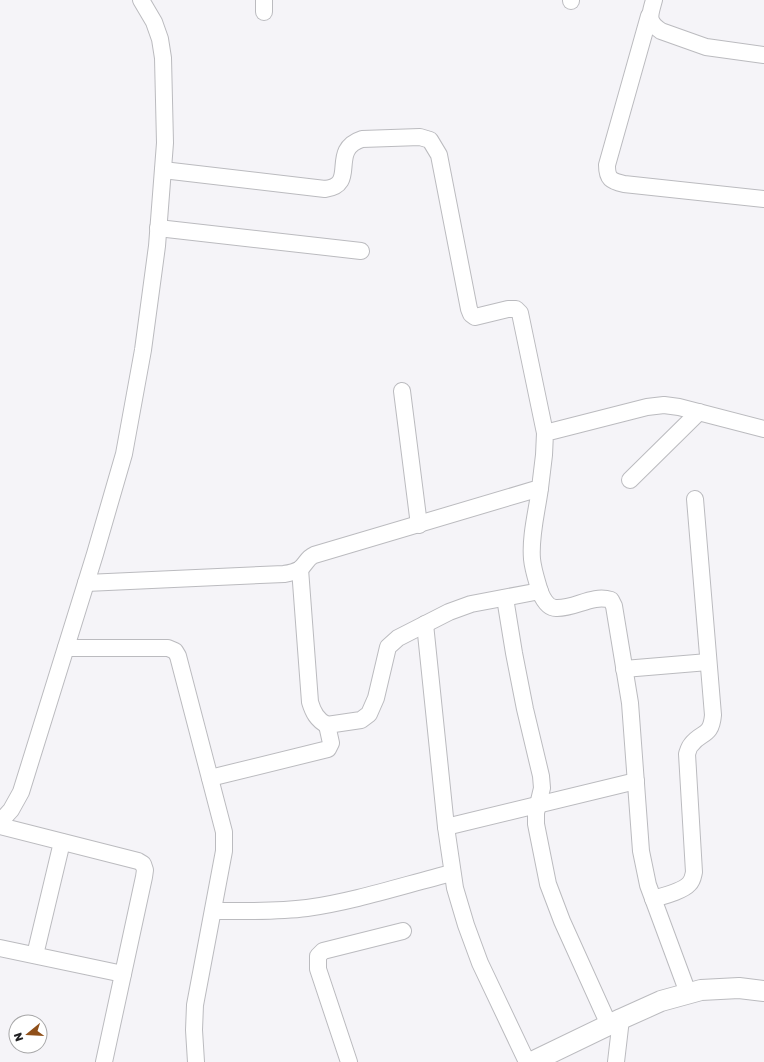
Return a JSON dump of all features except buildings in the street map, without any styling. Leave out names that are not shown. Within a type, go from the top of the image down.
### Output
[{"type":"street","points":[[0,822],[11,810],[20,792],[86,583],[124,454],[143,350],[157,246],[165,143],[163,58],[160,38],[154,22],[141,0]]},
{"type":"street","points":[[654,0],[607,165],[607,173],[610,179],[624,184],[764,199]]},
{"type":"street","points":[[649,16],[651,22],[661,31],[691,42],[706,47],[764,55]]},
{"type":"street","points":[[163,170],[325,189],[334,188],[339,185],[342,179],[345,153],[349,145],[356,141],[362,139],[420,137],[430,140],[439,155],[471,314],[475,317],[508,309],[516,309],[520,313],[545,433],[540,488],[532,539],[532,559],[540,591],[548,605],[556,608],[600,598],[610,600],[614,606],[630,703],[641,851],[648,885],[688,994]]},
{"type":"street","points":[[158,228],[361,251]]},
{"type":"street","points":[[402,391],[419,525]]},
{"type":"street","points":[[545,433],[647,407],[664,405],[679,407],[764,429]]},
{"type":"street","points":[[630,480],[699,412]]},
{"type":"street","points":[[86,583],[293,573],[300,569],[310,557],[314,555],[540,488]]},
{"type":"street","points":[[653,899],[683,889],[692,880],[694,872],[687,754],[690,745],[709,730],[713,715],[695,499]]},
{"type":"street","points":[[300,569],[310,702],[316,717],[327,725],[361,720],[369,714],[375,702],[388,647],[398,638],[449,612],[471,604],[540,591]]},
{"type":"street","points":[[505,598],[525,709],[541,776],[542,788],[536,824],[548,884],[562,921],[615,1022],[616,1062]]},
{"type":"street","points":[[425,624],[446,827],[455,888],[466,925],[480,963],[527,1062]]},
{"type":"street","points":[[66,648],[168,648],[175,651],[224,832],[224,851],[195,1005],[194,1030],[196,1062]]},
{"type":"street","points":[[624,669],[708,662]]},
{"type":"street","points":[[210,778],[328,750],[331,743],[327,725]]},
{"type":"street","points":[[446,827],[636,780]]},
{"type":"street","points":[[0,826],[138,861],[143,864],[145,870],[144,877],[104,1062]]},
{"type":"street","points":[[35,955],[62,842]]},
{"type":"street","points":[[213,911],[268,911],[306,908],[342,901],[452,874]]},
{"type":"street","points":[[349,1062],[318,969],[318,956],[323,951],[403,931]]},
{"type":"street","points":[[0,948],[123,974]]},
{"type":"street","points":[[532,1062],[661,1001],[700,990],[739,988],[764,991]]}]
